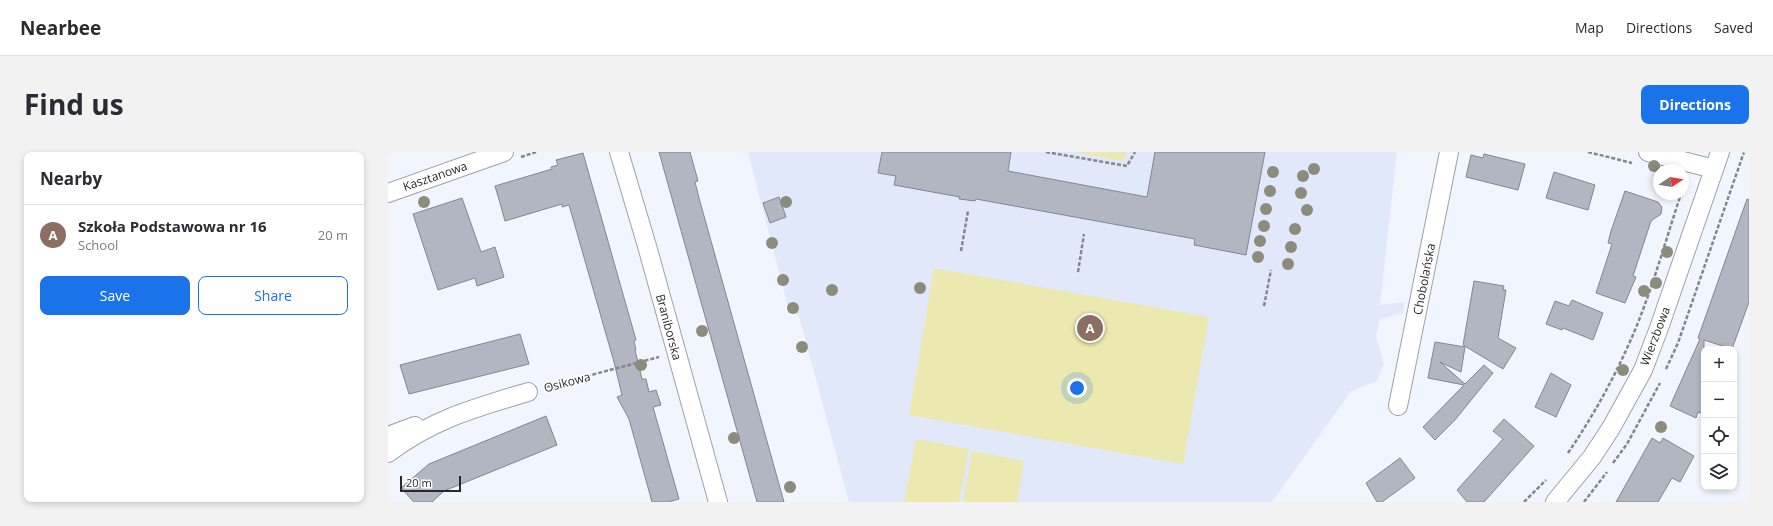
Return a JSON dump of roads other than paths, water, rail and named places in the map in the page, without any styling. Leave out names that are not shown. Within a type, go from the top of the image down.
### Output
[{"type":"street","name":"Kasztanowa","points":[[388,193],[504,152]]},
{"type":"street","name":"Braniborska","points":[[619,152],[647,246],[718,502]]},
{"type":"street","name":"Chobolańska","points":[[1398,406],[1449,152]]},
{"type":"street","name":"Wierzbowa","points":[[1555,502],[1592,457],[1629,399],[1643,370],[1720,152]]},
{"type":"street","points":[[1641,158],[1714,170]]},
{"type":"street","name":"Osikowa","points":[[388,436],[459,412],[528,392]]},
{"type":"street","name":"Osikowa","points":[[388,453],[415,434],[459,412]]},
{"type":"place","name":"Szkoła Podstawowa nr 16","points":[[1090,328]]}]
